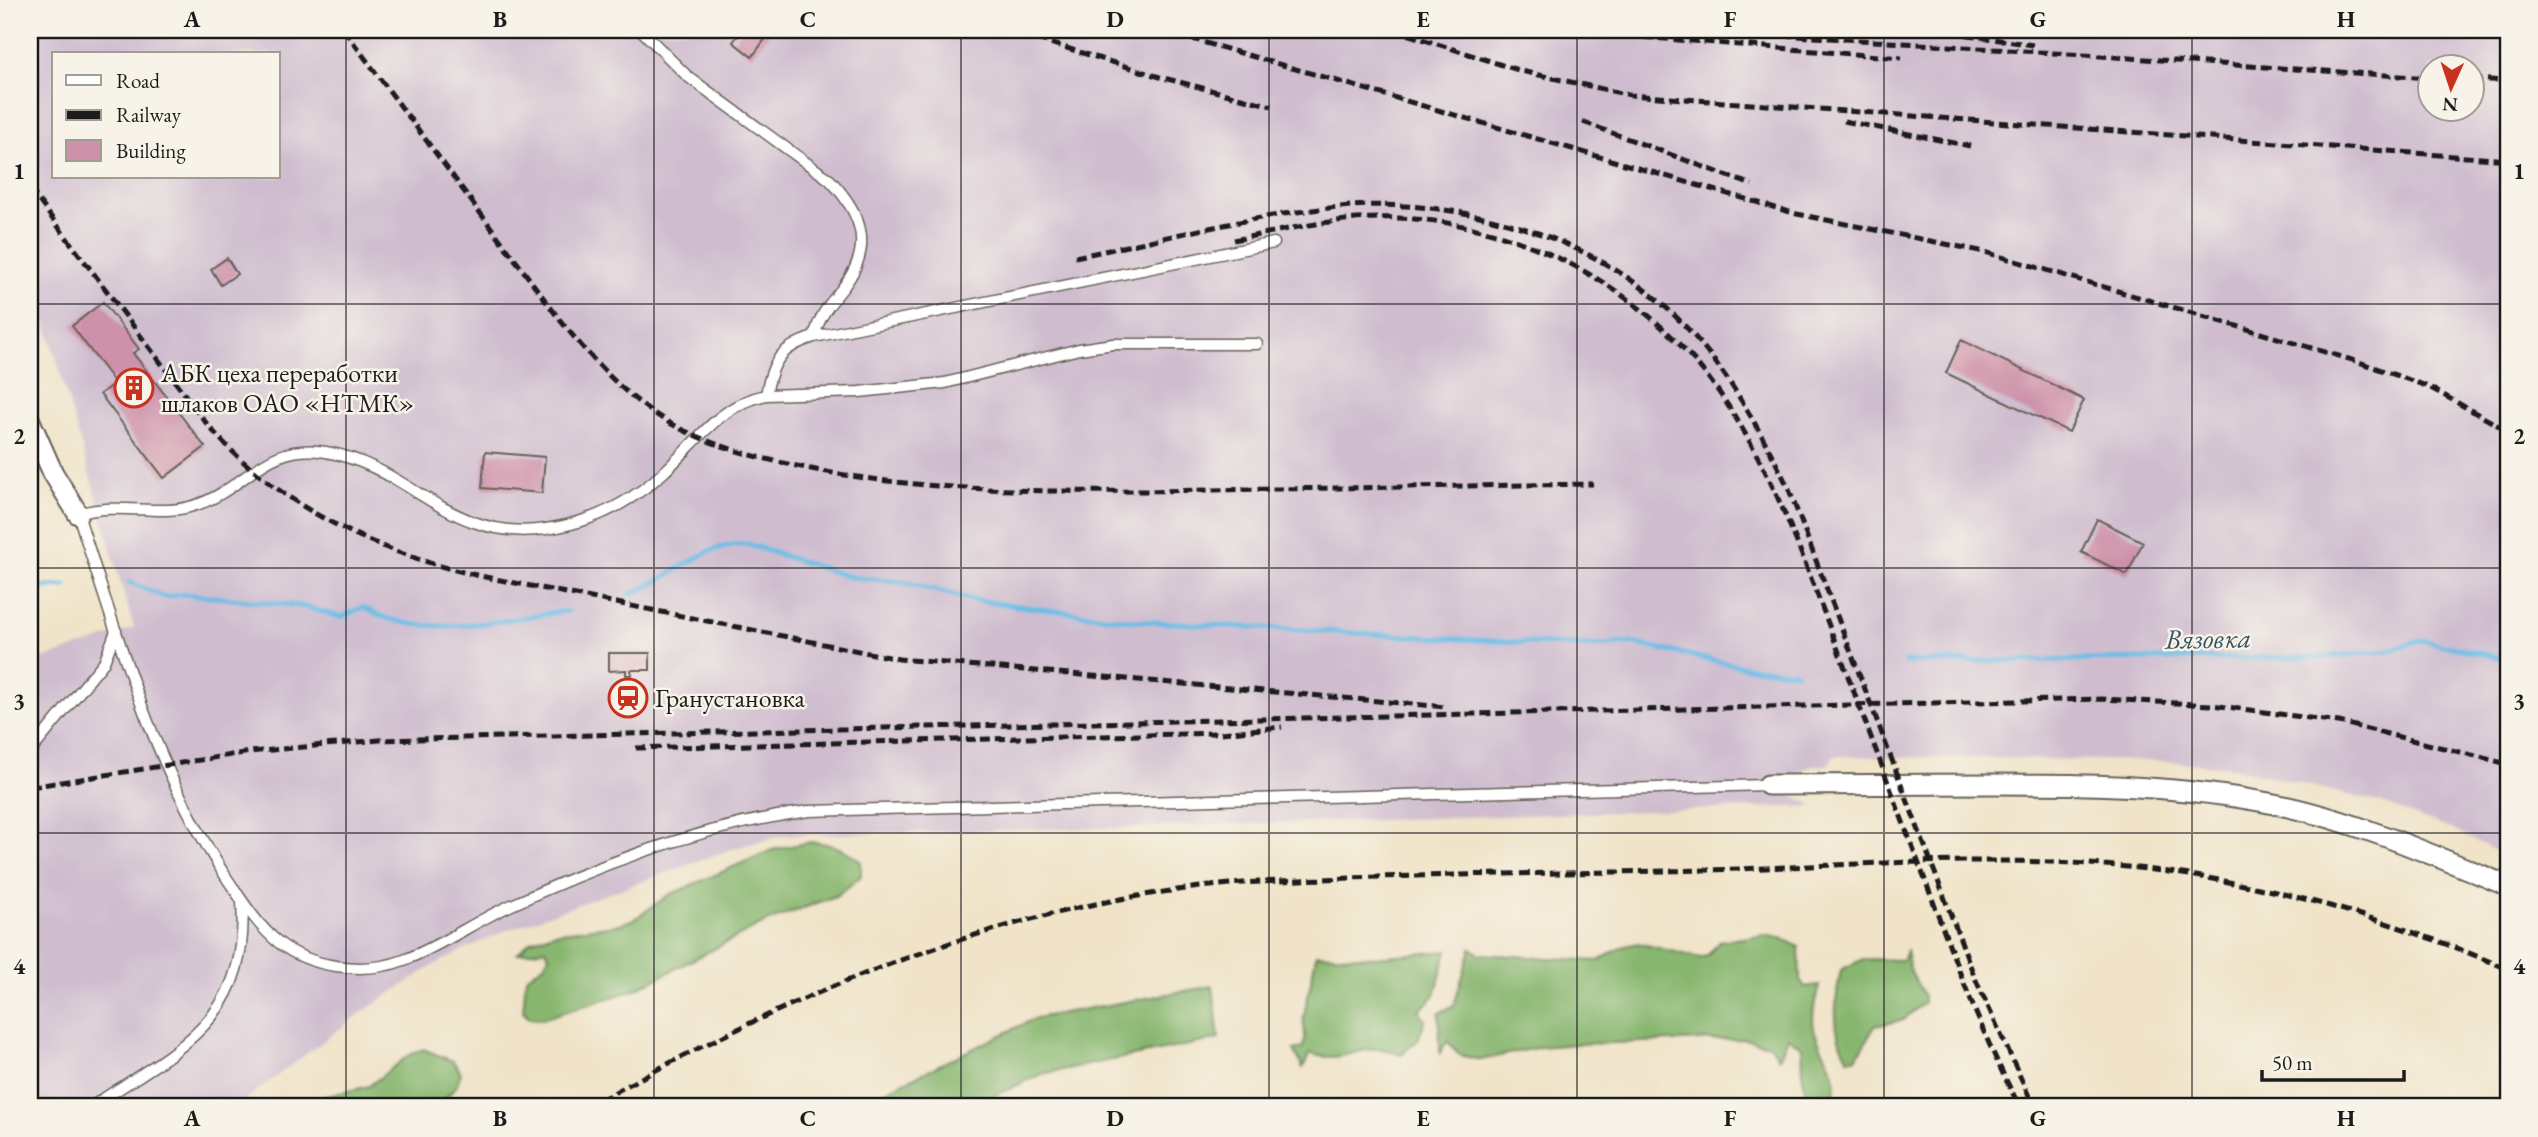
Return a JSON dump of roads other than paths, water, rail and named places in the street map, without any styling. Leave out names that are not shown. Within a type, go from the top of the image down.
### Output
[{"type":"street","points":[[30,421],[54,473],[78,514]]},
{"type":"street","points":[[1768,785],[2066,784],[2146,786],[2213,792],[2277,804],[2337,821],[2508,886]]},
{"type":"lane","points":[[641,30],[687,76],[830,180],[853,209],[863,239],[860,256],[854,270],[818,321],[814,337]]},
{"type":"lane","points":[[766,395],[773,363],[779,354],[791,345],[814,337],[1274,243]]},
{"type":"lane","points":[[1257,344],[1113,344],[1079,349],[945,383],[859,393],[766,395],[750,398],[723,414],[663,473],[628,500],[588,520],[567,526],[516,531],[469,522],[365,463],[324,451],[304,450],[285,453],[269,460],[222,493],[192,507],[99,507],[78,514],[116,631],[181,798],[201,840],[261,926],[300,956],[325,964],[378,966],[404,960],[505,908],[614,864],[728,825],[788,814],[853,809],[1768,785]]},
{"type":"lane","points":[[30,752],[104,662],[116,631]]},
{"type":"lane","points":[[91,1107],[184,1043],[215,1015],[231,988],[241,960],[242,902]]},
{"type":"waterway","points":[[630,594],[715,549],[747,544],[850,577],[904,582],[972,600],[1137,621],[1585,646],[1631,643],[1745,667],[1796,672]]},
{"type":"waterway","points":[[129,582],[165,597],[185,594],[301,606],[341,617],[363,607],[386,618],[410,624],[436,626],[490,622],[568,611]]},
{"type":"waterway","points":[[30,583],[43,587],[66,586]]},
{"type":"waterway","name":"Вязовка","points":[[1905,662],[2323,657],[2388,651],[2420,640],[2508,659]]},
{"type":"railway","points":[[344,30],[586,351],[646,408],[681,429],[712,442],[744,453],[811,469],[911,484],[961,488],[1162,491],[1593,484]]},
{"type":"railway","points":[[1008,30],[1160,77],[1272,106]]},
{"type":"railway","points":[[1161,30],[1797,214],[1985,252],[2359,362],[2429,387],[2508,431]]},
{"type":"railway","points":[[1394,30],[1521,71],[1630,95],[2508,160]]},
{"type":"railway","points":[[1554,30],[1902,58]]},
{"type":"railway","points":[[1708,30],[2416,77]]},
{"type":"railway","points":[[1936,30],[2033,45]]},
{"type":"railway","points":[[2486,80],[2508,81]]},
{"type":"railway","points":[[1844,121],[1970,146]]},
{"type":"railway","points":[[1583,122],[1752,185]]},
{"type":"railway","points":[[30,189],[207,424],[234,453],[264,479],[297,502],[331,522],[404,554],[480,576],[899,659],[1446,707]]},
{"type":"railway","points":[[1075,257],[1282,214],[1351,206],[1393,205],[1479,216],[1563,243],[1602,262],[1638,285],[1671,312],[1723,372],[1751,417],[1788,487],[1975,978],[2034,1107]]},
{"type":"railway","points":[[1234,240],[1315,224],[1377,218],[1441,222],[1484,231],[1526,244],[1567,262],[1605,284],[1641,310],[1674,339],[1725,401],[1745,433],[1779,500],[1971,1001],[2020,1107]]},
{"type":"railway","points":[[30,787],[250,752],[379,740],[2102,699],[2212,705],[2339,722],[2508,764]]},
{"type":"railway","points":[[636,748],[1220,733],[1282,727]]},
{"type":"railway","points":[[588,1107],[743,1026],[904,959],[986,932],[1070,910],[1156,893],[1243,883],[1922,862],[2030,861],[2084,864],[2185,874],[2280,893],[2373,919],[2508,969]]},
{"type":"place","name":"АБК цеха переработки шлаков ОАО «НТМК»","points":[[134,388]]},
{"type":"place","name":"Гранустановка","points":[[628,698]]}]
